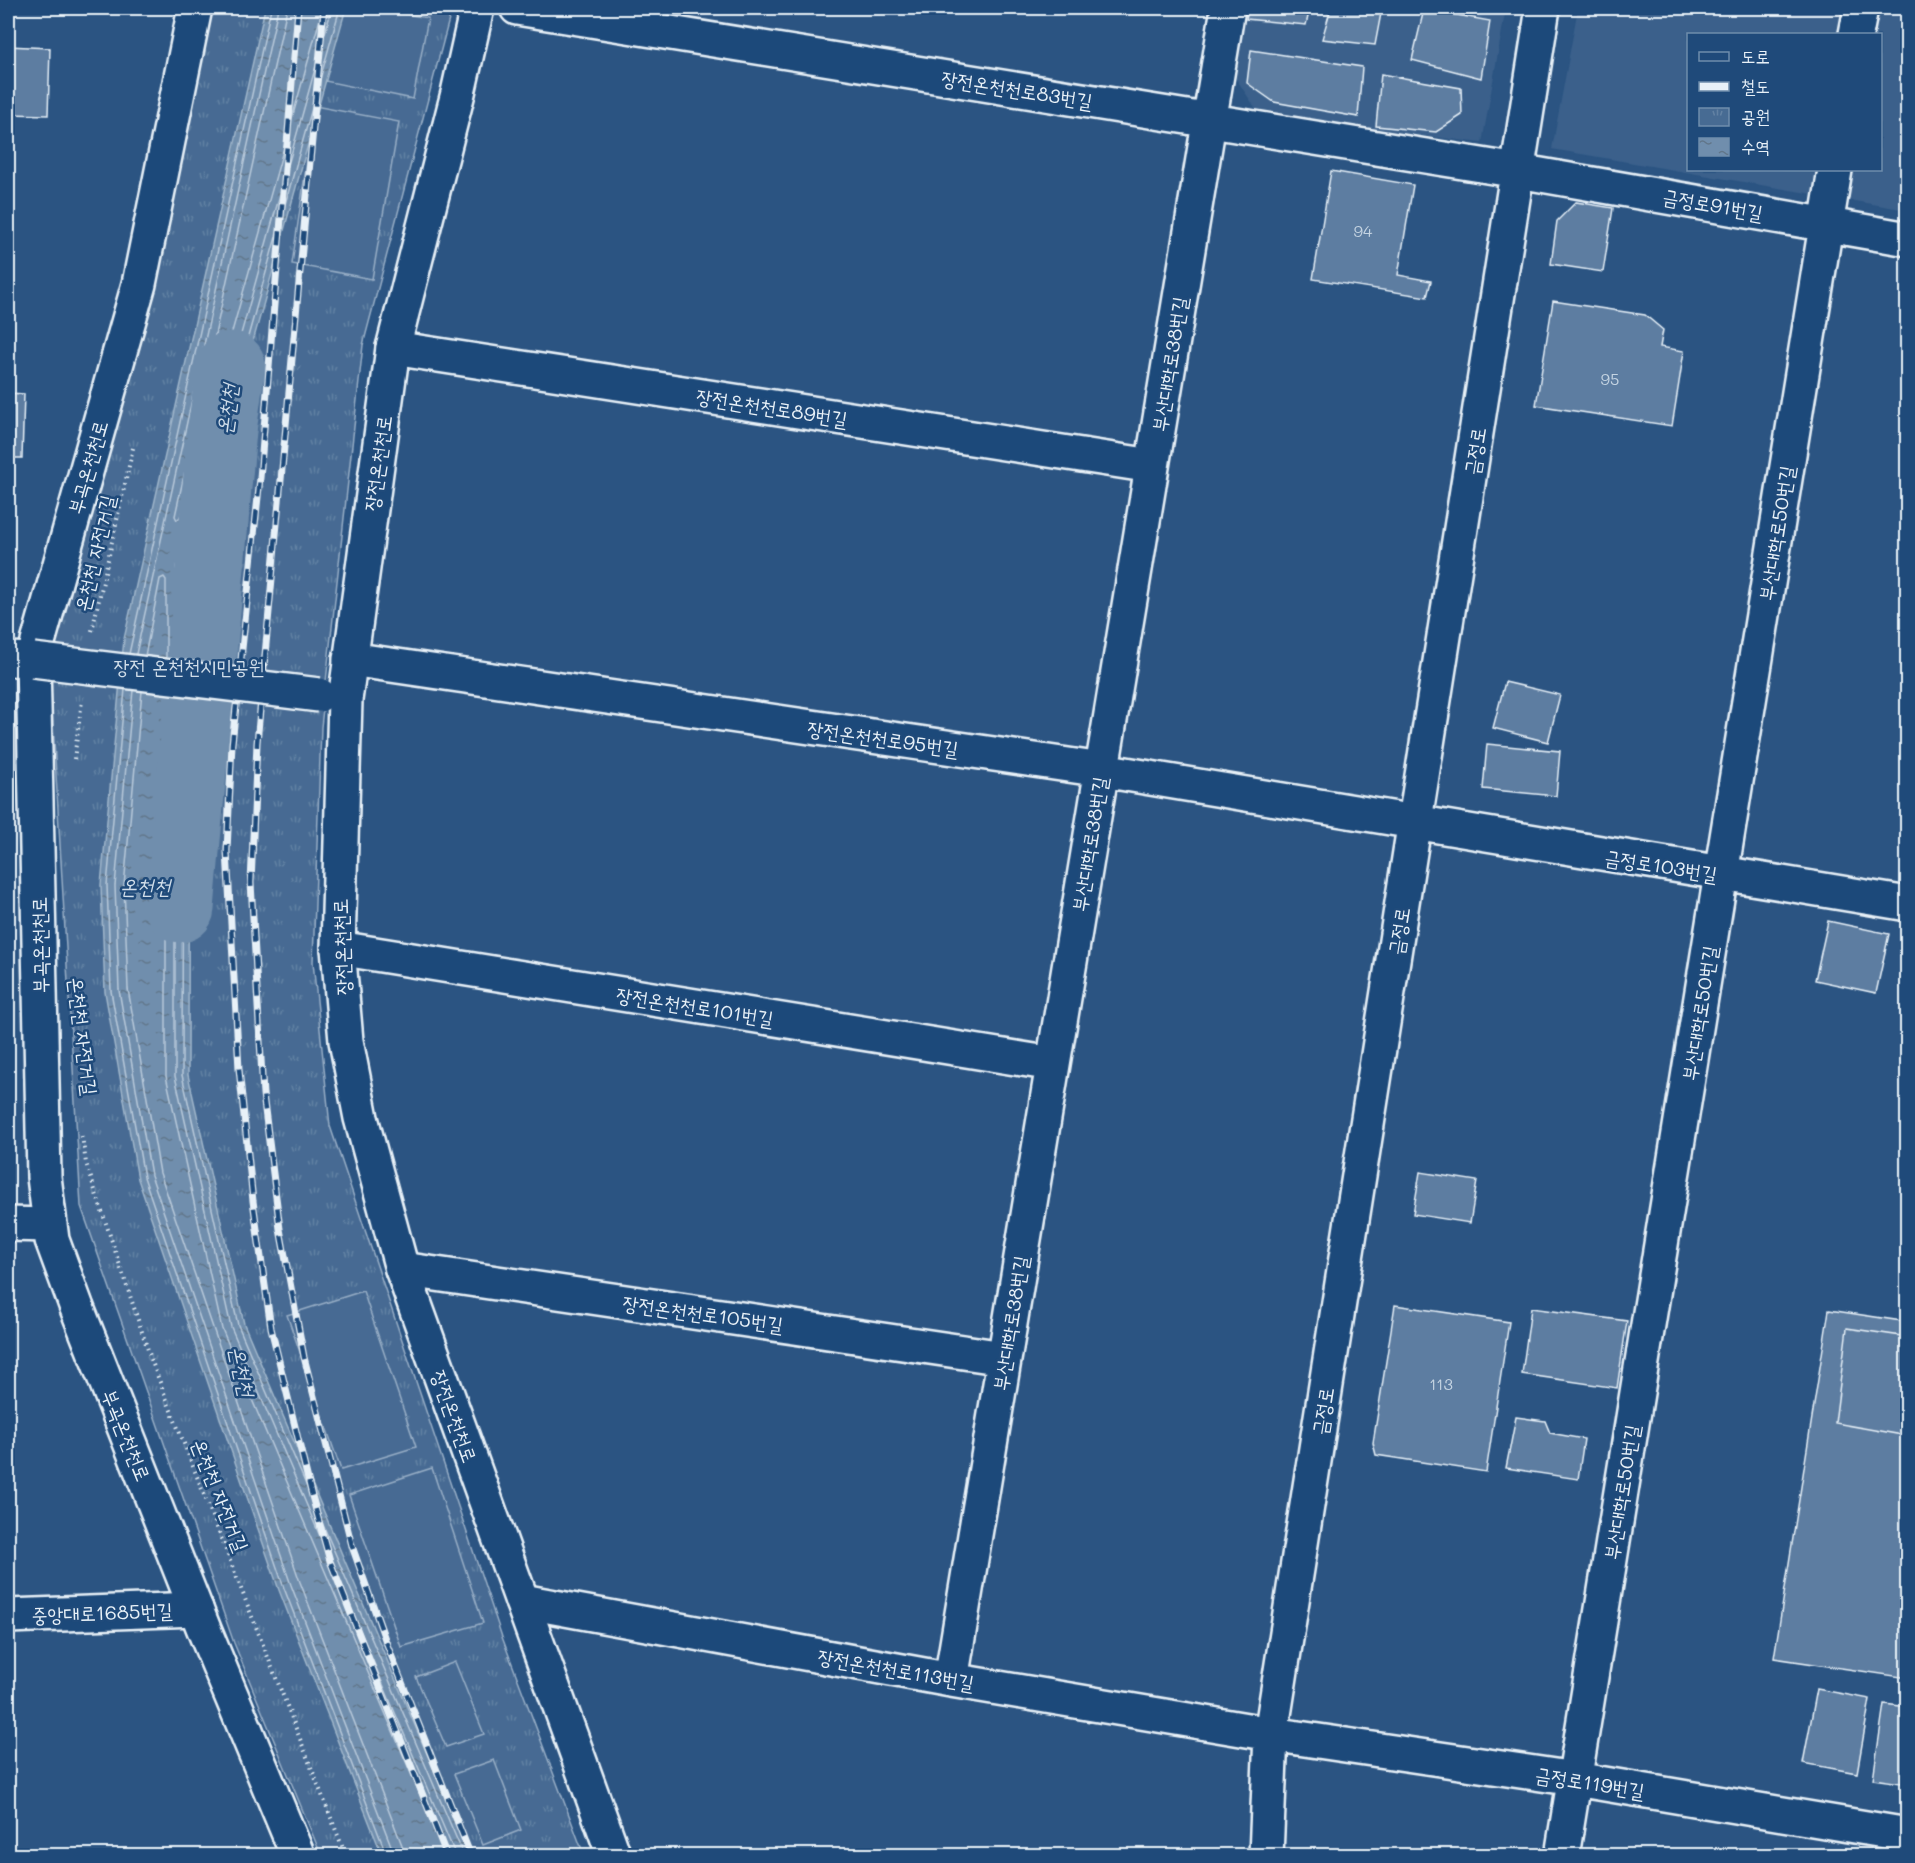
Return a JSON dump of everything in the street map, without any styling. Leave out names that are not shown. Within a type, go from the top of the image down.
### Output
[{"type":"street","name":"부곡온천천로","points":[[195,8],[139,284],[20,659],[44,1178],[49,1225],[77,1308],[196,1609],[298,1856]]},
{"type":"street","name":"장전온천천로","points":[[477,8],[458,93],[393,348],[350,659],[332,697],[338,948],[346,1041],[361,1118],[402,1269],[614,1856]]},
{"type":"street","name":"장전온천천로83번길","points":[[517,8],[1518,171]]},
{"type":"street","name":"부산대학로38번길","points":[[951,1680],[1228,8]]},
{"type":"street","name":"금정로","points":[[1266,1856],[1271,1734],[1544,8]]},
{"type":"street","points":[[1856,33],[1861,8]]},
{"type":"street","name":"금정로91번길","points":[[1518,171],[1908,239]]},
{"type":"street","name":"부산대학로50번길","points":[[1562,1856],[1835,171]]},
{"type":"street","name":"장전온천천로89번길","points":[[393,348],[1152,466]]},
{"type":"street","points":[[20,659],[332,697]]},
{"type":"street","name":"장전온천천로95번길","points":[[350,659],[1102,770],[1414,824]]},
{"type":"street","name":"금정로103번길","points":[[1414,824],[1908,904]]},
{"type":"street","name":"장전온천천로101번길","points":[[338,948],[1053,1064]]},
{"type":"street","points":[[8,1224],[49,1225]]},
{"type":"street","name":"장전온천천로105번길","points":[[402,1269],[1004,1358]]},
{"type":"street","name":"장전온천천로113번길","points":[[522,1600],[951,1680],[1271,1734]]},
{"type":"street","name":"중앙대로1685번길","points":[[8,1616],[196,1609]]},
{"type":"street","name":"금정로119번길","points":[[1271,1734],[1575,1779],[1908,1835]]},
{"type":"path","name":"온천천 자전거길","points":[[91,635],[135,442]]},
{"type":"path","points":[[73,762],[83,693]]},
{"type":"path","name":"온천천 자전거길","points":[[81,1127],[86,1163],[152,1362],[346,1856]]},
{"type":"shaded area","points":[[1242,8],[1506,8],[1482,143],[1260,115],[1231,71]]},
{"type":"shaded area","points":[[1578,8],[1907,8],[1907,210],[1552,149]]},
{"type":"green space","name":"장전 온천천시민공원","points":[[209,8],[452,8],[363,345],[321,727],[313,962],[330,1126],[502,1637],[584,1855],[321,1855],[234,1643],[81,1206],[51,689],[52,646]]},
{"type":"green space","points":[[337,8],[372,8],[428,18],[413,99],[325,81]]},
{"type":"green space","points":[[315,106],[399,122],[372,279],[292,264]]},
{"type":"green space","points":[[363,1291],[416,1447],[341,1470],[287,1315]]},
{"type":"green space","points":[[432,1468],[483,1623],[401,1647],[349,1495]]},
{"type":"green space","points":[[455,1662],[484,1734],[446,1747],[416,1677]]},
{"type":"green space","points":[[494,1760],[521,1830],[483,1845],[454,1774]]},
{"type":"water","name":"온천천","points":[[265,8],[346,8],[189,571],[188,1075],[244,1324],[470,1855],[382,1855],[279,1590],[138,1179],[105,992],[101,885],[124,639]]},
{"type":"building","points":[[65,8],[127,8],[126,13],[65,10]]},
{"type":"building","points":[[1249,8],[1310,8],[1306,25],[1246,19]]},
{"type":"building","points":[[1331,8],[1382,8],[1375,45],[1322,39]]},
{"type":"building","points":[[1424,9],[1490,21],[1481,78],[1412,60]]},
{"type":"building","points":[[8,46],[50,48],[48,115],[8,114]]},
{"type":"building","points":[[1251,50],[1362,67],[1358,117],[1274,102],[1247,83]]},
{"type":"building","points":[[1381,74],[1461,88],[1462,115],[1436,132],[1376,126]]},
{"type":"building","points":[[1331,171],[1413,185],[1398,275],[1431,281],[1427,297],[1313,279]]},
{"type":"building","points":[[1576,202],[1613,208],[1603,272],[1551,264],[1557,221]]},
{"type":"building","points":[[1553,301],[1645,315],[1663,330],[1660,347],[1684,351],[1672,426],[1536,405]]},
{"type":"building","points":[[8,393],[24,394],[22,458],[8,458]]},
{"type":"building","points":[[1505,682],[1560,695],[1548,742],[1493,728]]},
{"type":"building","points":[[1487,744],[1560,751],[1556,796],[1483,789]]},
{"type":"building","points":[[1828,921],[1889,934],[1876,993],[1815,980]]},
{"type":"building","points":[[1420,1172],[1477,1181],[1470,1223],[1413,1214]]},
{"type":"building","points":[[1395,1305],[1509,1322],[1486,1472],[1376,1455],[1373,1443]]},
{"type":"building","points":[[1531,1308],[1627,1321],[1617,1388],[1522,1374]]},
{"type":"building","points":[[1829,1310],[1908,1322],[1908,1678],[1774,1658]]},
{"type":"building","points":[[1847,1328],[1908,1337],[1908,1436],[1835,1423]]},
{"type":"building","points":[[1516,1417],[1545,1421],[1550,1433],[1584,1439],[1578,1479],[1506,1468]]},
{"type":"building","points":[[1817,1689],[1870,1699],[1857,1773],[1803,1763]]},
{"type":"building","points":[[1884,1704],[1908,1707],[1908,1784],[1873,1779]]},
{"type":"waterway","name":"온천천","points":[[180,908],[222,430],[231,366]]},
{"type":"railway","points":[[298,8],[260,478],[232,744],[227,851],[239,1069],[253,1201],[271,1328],[312,1496],[330,1561],[447,1856]]},
{"type":"railway","points":[[324,8],[257,743],[251,883],[263,1094],[280,1229],[304,1357],[352,1546],[386,1642],[471,1856]]}]
